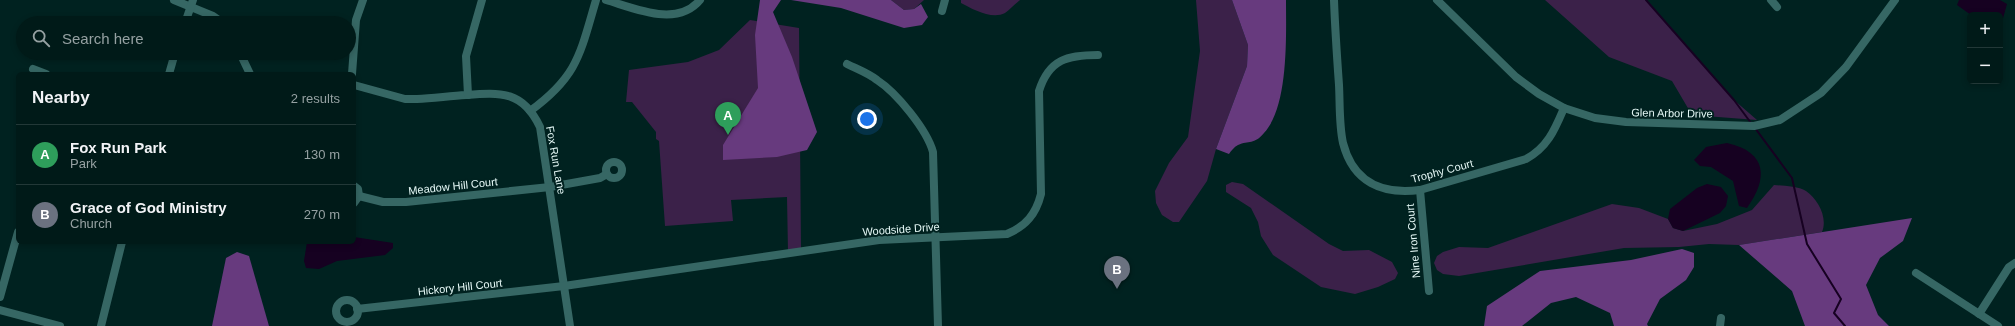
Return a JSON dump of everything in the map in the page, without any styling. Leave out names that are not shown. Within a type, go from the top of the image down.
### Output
[{"type":"street","points":[[174,0],[192,3],[213,16]]},
{"type":"street","points":[[356,20],[362,0]]},
{"type":"street","points":[[468,95],[466,56],[482,0]]},
{"type":"street","points":[[530,111],[558,88],[575,65],[596,0]]},
{"type":"street","points":[[606,0],[663,15],[676,14],[688,10],[700,0]]},
{"type":"street","points":[[942,11],[945,0]]},
{"type":"street","name":"Trophy Court","points":[[1334,0],[1341,131],[1345,151],[1353,165],[1372,184],[1394,192],[1420,190],[1518,161],[1533,155],[1549,140],[1564,108]]},
{"type":"street","name":"Glen Arbor Drive","points":[[1437,0],[1516,77],[1539,94],[1564,108],[1595,118],[1626,122],[1754,126],[1774,123],[1820,93],[1833,82],[1884,17],[1895,0]]},
{"type":"street","points":[[1771,0],[1777,7]]},
{"type":"street","points":[[187,16],[192,3]]},
{"type":"street","name":"Woodside Drive","points":[[564,286],[879,240],[1003,234],[1016,230],[1030,219],[1041,194],[1039,91],[1043,80],[1056,64],[1065,59],[1076,55],[1098,55]]},
{"type":"street","points":[[169,72],[173,60]]},
{"type":"street","points":[[243,60],[249,72]]},
{"type":"street","points":[[352,72],[353,60]]},
{"type":"street","points":[[847,64],[884,85],[921,126],[927,136],[933,152],[938,326]]},
{"type":"street","points":[[33,70],[40,72]]},
{"type":"street","name":"Fox Run Lane","points":[[356,86],[405,98],[417,99],[500,93],[516,99],[530,111],[540,127],[570,326]]},
{"type":"street","name":"Meadow Hill Court","points":[[359,196],[394,203],[550,187],[600,178],[607,174]]},
{"type":"street","points":[[356,188],[358,189],[359,196],[356,200]]},
{"type":"street","name":"Nine Iron Court","points":[[1420,190],[1429,291]]},
{"type":"street","points":[[0,297],[16,239]]},
{"type":"street","points":[[101,326],[122,244]]},
{"type":"street","points":[[1979,314],[2009,267],[2015,263]]},
{"type":"street","points":[[1916,274],[1998,326]]},
{"type":"street","name":"Hickory Hill Court","points":[[357,309],[564,286]]},
{"type":"street","points":[[0,310],[60,326]]},
{"type":"shaded area","points":[[760,0],[781,0],[773,12],[792,57],[817,132],[807,150],[777,157],[723,160],[723,145],[758,88],[755,35]]},
{"type":"shaded area","points":[[791,0],[891,0],[904,10],[914,9],[921,4],[928,17],[922,25],[904,28],[841,8]]},
{"type":"shaded area","points":[[891,0],[924,0],[914,9],[904,10]]},
{"type":"shaded area","points":[[961,0],[1020,0],[1005,13],[994,15],[982,13],[971,8],[961,3]]},
{"type":"shaded area","points":[[1196,0],[1232,0],[1248,45],[1247,66],[1216,149],[1207,181],[1179,222],[1173,222],[1162,215],[1156,203],[1155,191],[1169,163],[1188,137],[1200,51]]},
{"type":"shaded area","points":[[1232,0],[1286,0],[1286,50],[1282,88],[1278,106],[1272,121],[1260,137],[1251,142],[1238,145],[1229,154],[1216,149],[1247,66],[1248,45]]},
{"type":"shaded area","points":[[1545,0],[1646,0],[1734,100],[1757,120],[1692,115],[1672,81],[1609,57]]},
{"type":"shaded area","points":[[1959,0],[2000,0],[2007,4],[2003,18],[2003,12],[1967,12],[1957,5]]},
{"type":"shaded area","points":[[750,20],[799,28],[801,250],[788,252],[787,197],[731,200],[733,221],[665,226],[659,141],[656,139],[656,132],[632,102],[626,102],[629,70],[688,62],[719,50]]},
{"type":"shaded area","points":[[1727,143],[1740,147],[1750,153],[1757,160],[1760,168],[1761,177],[1758,187],[1747,208],[1739,206],[1733,181],[1711,167],[1700,166],[1694,160],[1706,147]]},
{"type":"shaded area","points":[[1232,182],[1243,184],[1329,244],[1343,251],[1369,250],[1392,262],[1398,273],[1395,279],[1378,287],[1355,294],[1321,287],[1273,255],[1261,236],[1258,222],[1251,208],[1226,192],[1226,185]]},
{"type":"shaded area","points":[[1707,184],[1721,187],[1728,196],[1726,206],[1720,213],[1683,231],[1673,228],[1668,219],[1670,209],[1697,188]]},
{"type":"shaded area","points":[[1774,185],[1799,188],[1810,194],[1818,204],[1823,215],[1824,227],[1822,232],[1739,245],[1709,244],[1679,247],[1624,248],[1459,276],[1443,274],[1437,270],[1434,263],[1437,256],[1443,252],[1459,247],[1488,248],[1612,204],[1639,208],[1668,219],[1673,228],[1683,231],[1717,224],[1752,210]]},
{"type":"shaded area","points":[[1912,218],[1903,241],[1880,258],[1866,285],[1878,315],[1889,326],[1805,326],[1792,291],[1739,245]]},
{"type":"shaded area","points":[[356,237],[393,243],[393,248],[385,255],[337,261],[319,269],[306,268],[304,261],[307,244],[356,244]]},
{"type":"shaded area","points":[[1682,249],[1694,253],[1694,267],[1686,280],[1660,299],[1647,324],[1648,326],[1614,326],[1610,313],[1576,297],[1551,303],[1522,326],[1484,326],[1487,306],[1540,271],[1631,260]]},
{"type":"shaded area","points":[[237,252],[249,256],[269,326],[212,326],[226,258]]},
{"type":"waterway","points":[[1646,0],[1734,100],[1751,123]]},
{"type":"waterway","points":[[1755,128],[1792,178],[1807,244],[1841,299],[1834,313],[1845,326]]},
{"type":"place","name":"Fox Run Park","points":[[728,135]]},
{"type":"place","name":"Grace of God Ministry","points":[[1117,289]]}]
